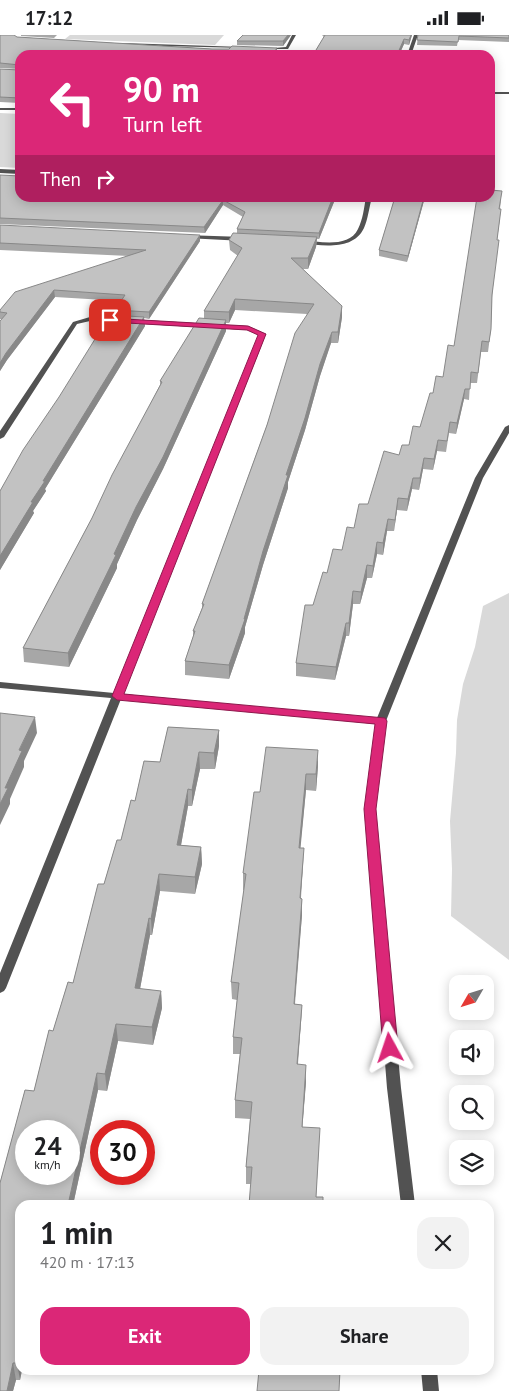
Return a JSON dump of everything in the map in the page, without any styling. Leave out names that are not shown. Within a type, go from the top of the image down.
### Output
[{"type":"street","points":[[258,49],[287,48],[294,35]]},
{"type":"street","points":[[411,50],[416,35]]},
{"type":"street","points":[[118,43],[249,49]]},
{"type":"street","points":[[142,50],[147,45]]},
{"type":"street","points":[[495,93],[509,93]]},
{"type":"street","points":[[0,109],[15,109]]},
{"type":"street","points":[[0,171],[15,172]]},
{"type":"street","points":[[294,242],[335,244],[356,237],[360,232],[368,202]]},
{"type":"street","points":[[176,236],[255,240]]},
{"type":"street","points":[[0,437],[75,323],[81,320],[248,328],[262,334],[0,988]]},
{"type":"street","points":[[407,1200],[394,1088],[370,809],[381,721],[479,478],[509,427]]},
{"type":"street","points":[[0,685],[381,721]]},
{"type":"street","points":[[429,1375],[431,1391]]},
{"type":"shaded area","points":[[70,35],[224,35],[215,45],[65,39]]},
{"type":"shaded area","points":[[0,113],[15,114],[15,168],[0,167]]},
{"type":"shaded area","points":[[509,593],[509,960],[451,916],[450,821],[457,720],[463,684],[475,647],[483,606]]},
{"type":"building","points":[[0,35],[212,49],[229,49],[232,46],[277,48],[276,50],[15,50],[15,64],[0,63]]},
{"type":"building","points":[[243,35],[288,35],[283,41],[237,41]]},
{"type":"building","points":[[325,35],[411,35],[409,40],[404,39],[399,50],[316,50]]},
{"type":"building","points":[[418,35],[509,35],[509,38],[459,36],[458,42],[417,40]]},
{"type":"building","points":[[0,69],[15,70],[15,98],[0,97]]},
{"type":"building","points":[[0,175],[15,176],[15,202],[222,202],[204,227],[0,218]]},
{"type":"building","points":[[495,190],[502,191],[489,342],[482,341],[478,373],[471,372],[470,389],[465,389],[457,423],[450,422],[447,441],[438,440],[434,459],[424,458],[420,478],[413,478],[408,499],[398,498],[395,520],[388,519],[383,543],[377,542],[373,566],[367,565],[361,592],[353,591],[349,623],[346,623],[336,667],[296,663],[305,605],[313,605],[323,572],[327,573],[333,549],[342,550],[347,527],[354,528],[359,504],[368,504],[384,451],[399,455],[402,445],[409,445],[413,426],[420,427],[430,393],[433,393],[436,376],[443,377],[448,345],[454,346],[476,202],[495,202]]},
{"type":"building","points":[[227,202],[331,202],[319,233],[237,229],[245,212]]},
{"type":"building","points":[[393,202],[423,202],[408,256],[379,250]]},
{"type":"building","points":[[0,225],[200,235],[149,312],[115,310],[125,295],[54,290],[0,363],[0,321],[7,313],[0,312],[0,310],[15,292],[146,250],[0,243]]},
{"type":"building","points":[[233,233],[317,237],[308,258],[291,258],[342,306],[338,332],[332,332],[320,364],[286,475],[288,475],[263,551],[245,619],[229,665],[185,661],[195,631],[193,631],[204,604],[202,604],[267,425],[295,333],[314,304],[235,299],[229,312],[204,311],[242,248],[229,240]]},
{"type":"building","points":[[110,315],[144,317],[43,481],[45,481],[0,556],[0,491],[23,450],[59,397]]},
{"type":"building","points":[[199,318],[226,320],[163,457],[136,507],[114,554],[116,555],[68,653],[23,648],[162,382],[160,381]]},
{"type":"building","points":[[0,713],[35,717],[19,750],[22,751],[5,788],[8,788],[0,804]]},
{"type":"building","points":[[168,727],[219,730],[214,753],[199,752],[192,790],[188,789],[177,845],[201,847],[195,877],[159,874],[151,919],[149,918],[135,988],[161,991],[152,1027],[116,1024],[105,1074],[97,1073],[80,1150],[80,1120],[17,1120],[25,1090],[34,1091],[49,1030],[53,1031],[68,982],[73,983],[98,884],[104,884],[117,840],[121,840],[131,800],[135,801],[144,761],[160,762]]},
{"type":"building","points":[[266,747],[318,750],[316,774],[306,774],[299,848],[304,848],[294,1004],[302,1005],[297,1064],[306,1065],[302,1127],[320,1128],[316,1197],[323,1197],[323,1200],[249,1200],[252,1167],[246,1167],[252,1102],[235,1100],[242,1038],[233,1037],[239,983],[231,982],[246,874],[243,873],[254,792],[260,792]]},
{"type":"building","points":[[15,1127],[15,1185],[72,1185],[69,1200],[15,1200],[15,1363],[13,1363],[7,1391],[0,1391],[0,1183]]},
{"type":"building","points":[[259,1375],[340,1375],[339,1391],[257,1391]]},
{"type":"route","points":[[110,320],[248,328],[262,334],[117,696],[381,721],[370,809],[390,1048]]}]
